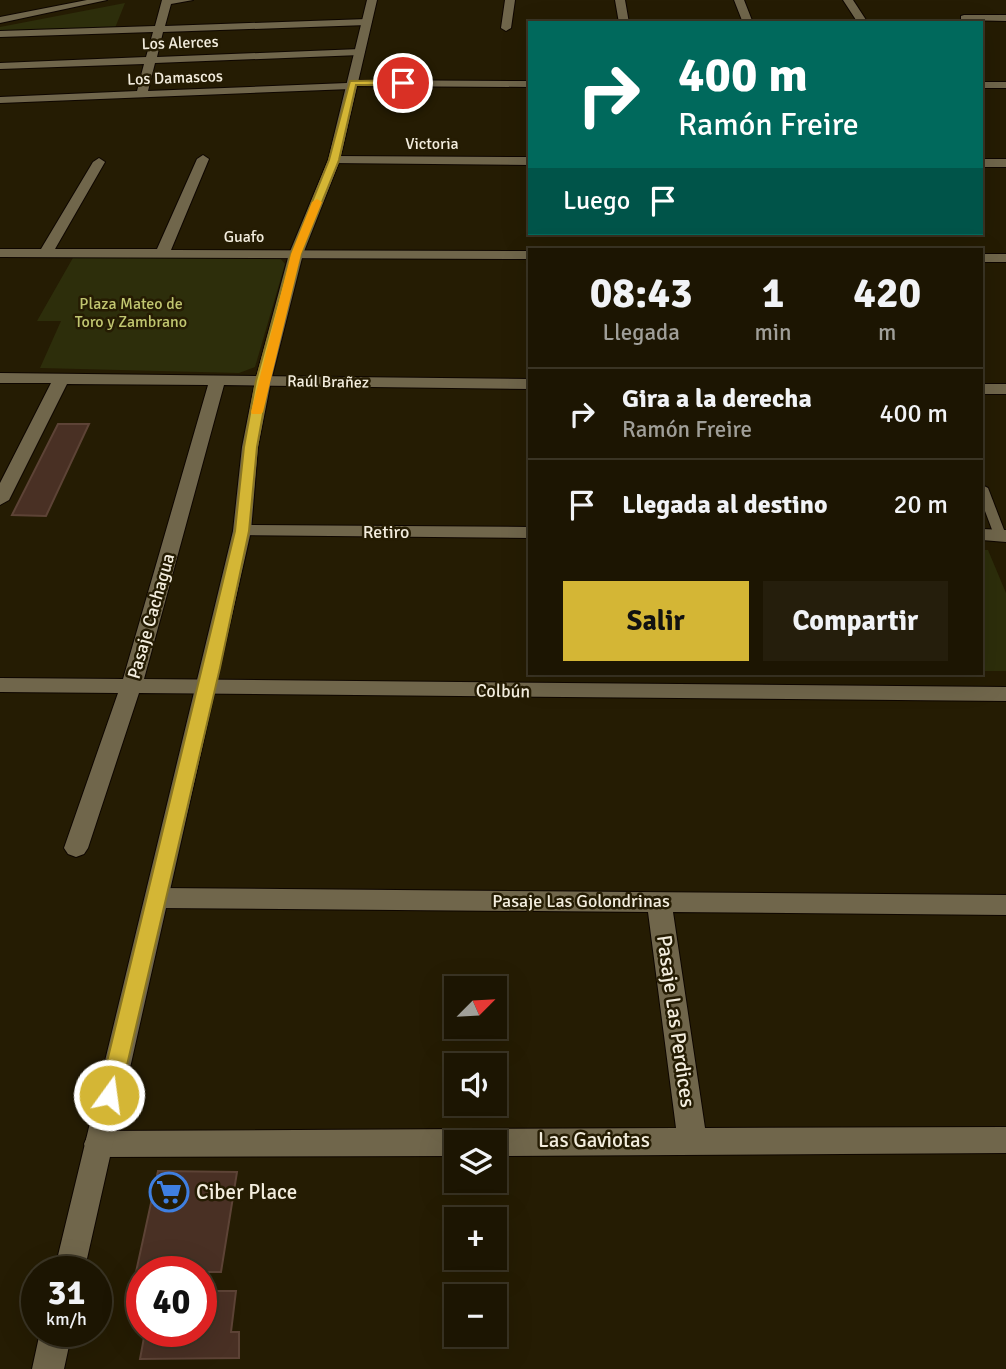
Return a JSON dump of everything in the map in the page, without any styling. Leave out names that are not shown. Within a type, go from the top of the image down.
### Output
[{"type":"street","points":[[0,20],[102,0]]},
{"type":"street","points":[[141,95],[167,0],[188,0]]},
{"type":"street","points":[[73,1256],[242,531],[250,447],[262,381],[296,254],[334,160],[372,0]]},
{"type":"street","points":[[506,28],[510,0]]},
{"type":"street","points":[[620,0],[624,21]]},
{"type":"street","points":[[739,0],[747,21]]},
{"type":"street","points":[[848,0],[862,21]]},
{"type":"street","points":[[964,18],[1006,18]]},
{"type":"street","points":[[0,34],[367,22]]},
{"type":"street","name":"Los Alerces","points":[[0,66],[360,52]]},
{"type":"street","name":"Los Damascos","points":[[0,100],[352,85],[528,83]]},
{"type":"street","points":[[983,85],[1006,85]]},
{"type":"street","points":[[162,254],[203,159]]},
{"type":"street","name":"Victoria","points":[[334,160],[528,161]]},
{"type":"street","points":[[46,253],[99,162]]},
{"type":"street","points":[[983,163],[1006,163]]},
{"type":"street","name":"Guafo","points":[[0,253],[528,256]]},
{"type":"street","points":[[983,258],[1006,258]]},
{"type":"street","name":"Raúl Brañez","points":[[0,378],[528,384]]},
{"type":"street","points":[[0,500],[61,380]]},
{"type":"street","name":"Pasaje Cachagua","points":[[76,848],[131,687],[217,381]]},
{"type":"street","points":[[983,389],[1006,389]]},
{"type":"street","name":"Retiro","points":[[242,531],[528,533]]},
{"type":"street","name":"Colbún","points":[[0,685],[206,688],[917,683],[1006,694]]},
{"type":"street","name":"Pasaje Las Golondrinas","points":[[157,898],[1006,905]]},
{"type":"street","name":"Pasaje Las Perdices","points":[[659,902],[692,1140]]},
{"type":"street","name":"Las Gaviotas","points":[[98,1144],[1006,1140]]},
{"type":"street","points":[[48,1369],[53,1347]]},
{"type":"lane","points":[[983,491],[999,539]]},
{"type":"green space","points":[[125,3],[115,28],[0,31],[0,27]]},
{"type":"green space","name":"Plaza Mateo de Toro y Zambrano","points":[[74,256],[280,258],[285,264],[255,367],[239,373],[40,368],[61,321],[37,321]]},
{"type":"green space","points":[[983,550],[988,550],[1006,593],[1006,671],[983,671]]},
{"type":"building","points":[[58,424],[89,424],[46,516],[12,515]]},
{"type":"building","points":[[158,1171],[237,1172],[221,1272],[217,1272],[217,1256],[139,1256]]},
{"type":"building","points":[[217,1291],[236,1291],[231,1332],[239,1332],[239,1358],[140,1359],[142,1347],[217,1347]]},
{"type":"slow traffic","points":[[257,412],[262,381],[296,254],[317,202]]},
{"type":"place","name":"Ciber Place","points":[[169,1192]]},
{"type":"route","points":[[109,1095],[212,668],[242,531],[250,447],[262,381],[296,254],[334,160],[352,83],[403,83]]}]
